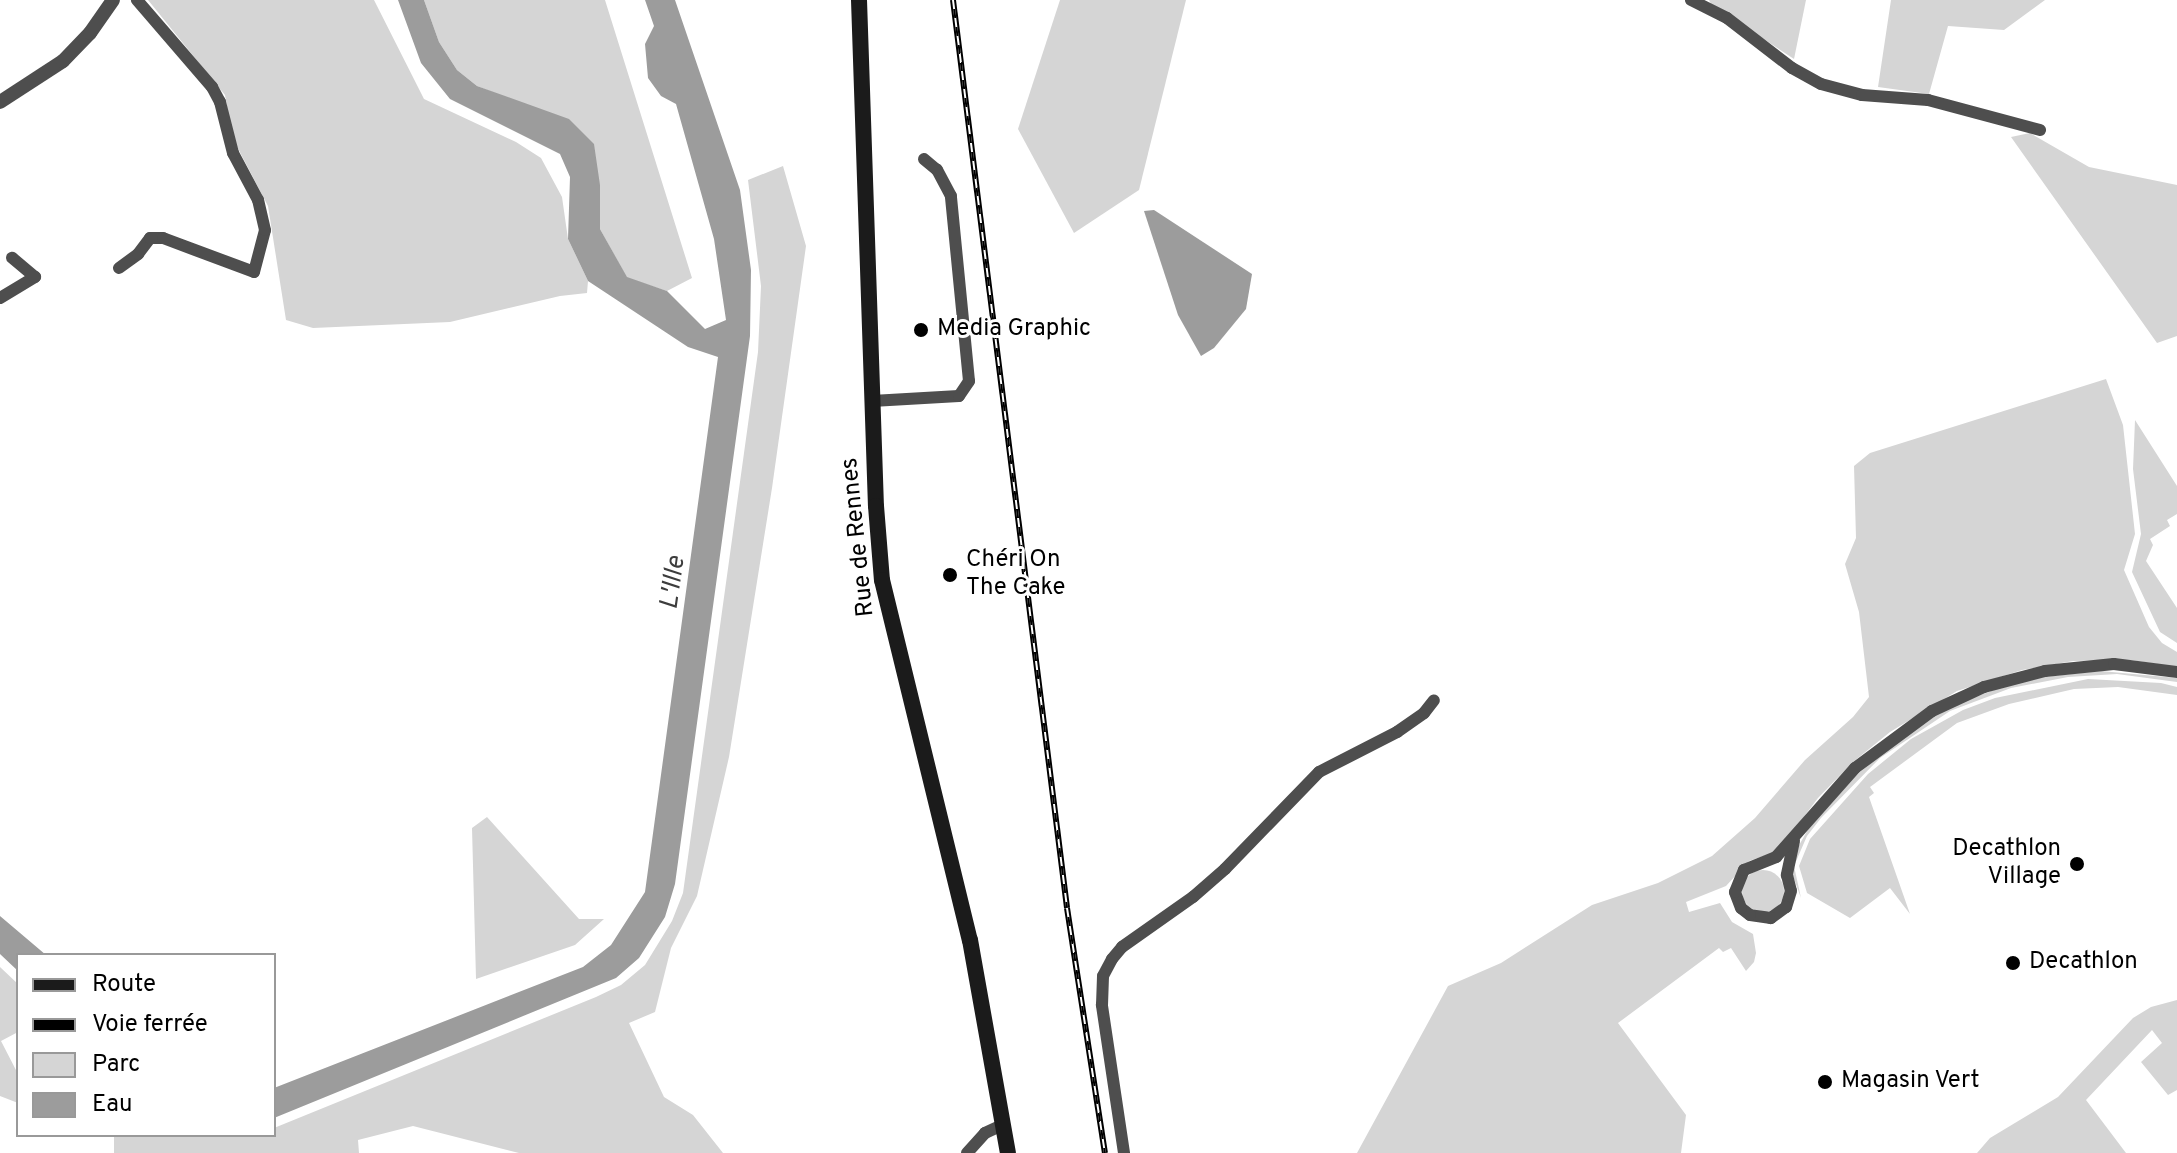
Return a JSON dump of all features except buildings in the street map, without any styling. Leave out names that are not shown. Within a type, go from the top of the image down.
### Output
[{"type":"main road","name":"Rue de Rennes","points":[[859,0],[872,401],[882,580],[970,940],[1008,1153]]},
{"type":"street","points":[[0,102],[63,61],[96,26],[113,0]]},
{"type":"street","points":[[119,268],[138,254],[150,238],[163,238],[254,272],[265,230],[258,200],[233,153],[220,102],[212,87],[137,0]]},
{"type":"street","points":[[1691,0],[1727,18],[1792,68],[1821,84],[1862,95],[1928,100],[2040,130]]},
{"type":"street","points":[[872,401],[959,396],[967,389],[969,381],[951,196],[937,170],[924,159]]},
{"type":"street","points":[[0,298],[35,277],[12,258]]},
{"type":"street","points":[[1794,841],[1787,875],[1791,891],[1786,907],[1771,918],[1750,915],[1736,898],[1738,880],[1744,870],[1776,857],[1794,841],[1828,795],[1870,754],[1914,721],[1965,694],[2026,675],[2068,668],[2131,665],[2177,672]]},
{"type":"street","points":[[1124,1153],[1102,1005],[1103,976],[1112,959],[1122,947],[1193,897],[1225,869],[1319,772],[1397,732],[1424,713],[1434,700]]},
{"type":"street","points":[[1761,863],[1771,864],[1787,875]]},
{"type":"street","points":[[967,1153],[985,1133],[1002,1125]]},
{"type":"green space","points":[[148,0],[374,0],[424,99],[516,142],[541,158],[562,197],[568,239],[588,281],[587,293],[560,296],[450,322],[313,328],[286,320],[268,206],[232,137],[225,95]]},
{"type":"green space","points":[[424,0],[605,0],[692,278],[667,291],[627,278],[600,229],[600,185],[551,115],[477,86],[457,70],[439,42]]},
{"type":"green space","points":[[1060,0],[1186,0],[1139,190],[1074,233],[1018,129]]},
{"type":"green space","points":[[1709,0],[1806,0],[1794,59],[1711,4]]},
{"type":"green space","points":[[1891,0],[2045,0],[2004,30],[1948,26],[1929,94],[1878,87]]},
{"type":"green space","points":[[2030,133],[2089,167],[2177,185],[2177,336],[2157,343],[2011,137]]},
{"type":"green space","points":[[783,166],[806,246],[772,488],[729,757],[697,896],[671,948],[655,1012],[629,1023],[664,1097],[693,1115],[723,1153],[519,1153],[413,1126],[358,1140],[359,1153],[114,1153],[114,1137],[276,1137],[276,1127],[596,997],[621,985],[645,965],[672,921],[683,893],[758,352],[761,286],[748,180]]},
{"type":"green space","points":[[2106,379],[2123,425],[2135,534],[2124,570],[2149,627],[2162,643],[2177,652],[2177,667],[2131,660],[2073,661],[2022,670],[1957,691],[1890,732],[1853,762],[1818,798],[1778,851],[1749,861],[1726,886],[1686,902],[1689,912],[1720,903],[1732,922],[1753,934],[1756,953],[1754,962],[1746,971],[1731,948],[1723,952],[1719,948],[1618,1023],[1686,1115],[1681,1153],[1357,1153],[1448,986],[1501,963],[1592,905],[1658,883],[1712,856],[1755,818],[1805,760],[1853,717],[1869,697],[1859,612],[1845,564],[1856,538],[1854,466],[1870,453]]},
{"type":"green space","points":[[2135,420],[2177,486],[2177,514],[2167,520],[2170,526],[2150,539],[2153,545],[2146,561],[2177,608],[2177,643],[2160,632],[2132,572],[2141,534],[2133,469]]},
{"type":"green space","points":[[2101,671],[2177,678],[2177,682],[2117,674],[2068,677],[2011,688],[1950,711],[1880,758],[1821,818],[1807,836],[1794,866],[1801,898],[1793,876],[1794,854],[1810,826],[1855,776],[1922,723],[1957,704],[2002,687],[2043,677]]},
{"type":"green space","points":[[2088,679],[2161,683],[2177,687],[2177,695],[2118,687],[2074,689],[2009,704],[1957,723],[1870,787],[1874,793],[1869,797],[1910,914],[1890,888],[1850,918],[1807,893],[1799,866],[1810,839],[1868,774],[1911,739],[1963,710],[1995,698]]},
{"type":"green space","points":[[487,817],[579,919],[604,919],[575,945],[476,979],[472,828]]},
{"type":"green space","points":[[1763,870],[1778,876],[1784,891],[1778,906],[1763,912],[1748,906],[1742,891],[1748,876]]},
{"type":"green space","points":[[0,967],[16,982],[16,1033],[1,1041],[16,1070],[16,1102],[0,1096]]},
{"type":"green space","points":[[2177,1000],[2177,1090],[2168,1095],[2141,1062],[2162,1043],[2152,1030],[2086,1100],[2126,1153],[1977,1153],[1990,1138],[2058,1097],[2133,1018],[2151,1007]]},
{"type":"water","points":[[398,0],[424,0],[439,42],[457,70],[477,86],[569,119],[594,144],[600,185],[600,229],[627,277],[667,291],[705,329],[726,320],[714,239],[676,104],[661,96],[648,78],[645,44],[654,26],[645,0],[675,0],[740,190],[751,270],[750,336],[675,884],[665,917],[639,958],[616,978],[276,1117],[276,1087],[583,967],[611,945],[645,892],[718,357],[688,347],[588,281],[568,239],[570,177],[560,154],[450,99],[421,63]]},
{"type":"water","points":[[1154,210],[1252,274],[1246,309],[1214,348],[1201,356],[1178,315],[1144,211]]},
{"type":"water","points":[[0,916],[44,953],[16,953],[16,969],[0,954]]},
{"type":"railway","points":[[953,0],[1067,908],[1105,1153]]},
{"type":"place","name":"Media Graphic","points":[[921,330]]},
{"type":"place","name":"Chéri On The Cake","points":[[950,575]]},
{"type":"place","name":"Decathlon Village","points":[[2077,864]]},
{"type":"place","name":"Decathlon","points":[[2013,963]]},
{"type":"place","name":"Magasin Vert","points":[[1825,1082]]},
{"type":"water label","name":"L'Ille","points":[[674,583]]}]
